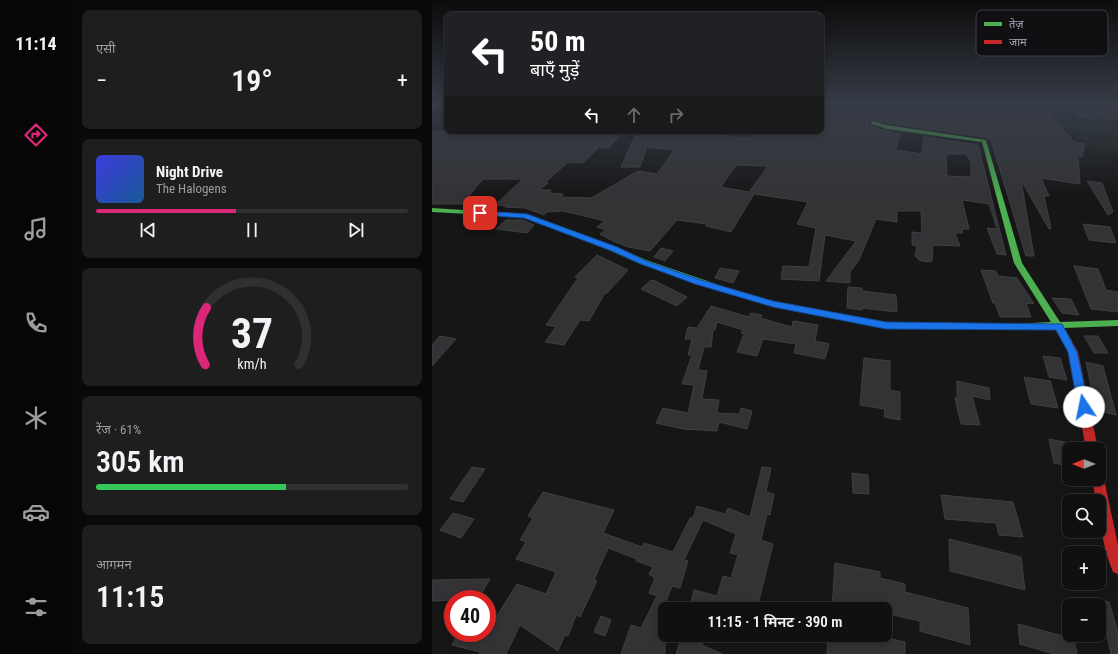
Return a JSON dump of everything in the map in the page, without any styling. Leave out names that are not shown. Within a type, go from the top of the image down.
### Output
[{"type":"main road","points":[[942,136],[984,142],[1018,263],[1059,326],[1072,352],[1091,442]]},
{"type":"main road","points":[[432,210],[525,216],[698,282],[773,304],[886,325],[1013,327],[1118,323]]},
{"type":"main road","points":[[1099,486],[1114,558],[1118,567]]},
{"type":"shaded area","points":[[1073,136],[1118,136],[1118,151],[1095,151]]},
{"type":"building","points":[[432,136],[620,136],[608,148],[599,147],[583,163],[568,162],[545,183],[548,183],[539,190],[551,190],[549,193],[563,194],[561,197],[591,198],[638,171],[657,174],[674,150],[647,147],[640,167],[621,167],[635,136],[723,136],[748,138],[750,136],[900,136],[896,150],[922,154],[924,137],[978,145],[1006,255],[997,254],[987,228],[997,229],[989,204],[962,200],[969,229],[962,229],[963,233],[955,233],[960,246],[933,245],[932,261],[927,262],[919,260],[915,256],[917,246],[912,245],[912,232],[922,233],[921,211],[897,211],[897,222],[876,219],[859,260],[850,272],[850,283],[826,281],[856,241],[825,235],[819,281],[781,279],[783,266],[809,267],[816,228],[797,224],[808,202],[754,194],[731,232],[706,226],[707,224],[677,220],[650,251],[628,247],[600,234],[606,230],[597,227],[605,221],[563,211],[547,212],[544,215],[525,208],[495,205],[523,179],[483,179],[462,204],[432,204]],"holes":[[[946,154],[966,154],[971,162],[971,177],[947,176]],[[736,165],[768,166],[749,192],[721,187]]]},
{"type":"building","points":[[974,136],[1069,136],[1072,141],[1085,144],[1082,157],[1078,156],[1080,184],[1041,178],[1049,196],[1044,196],[1051,228],[1049,229],[1021,180],[1034,256],[1026,256],[991,140]]},
{"type":"building","points":[[1087,181],[1102,183],[1113,212],[1108,215]]},
{"type":"building","points":[[506,220],[523,220],[534,225],[527,233],[496,229]]},
{"type":"building","points":[[1083,224],[1110,227],[1116,243],[1089,240]]},
{"type":"building","points":[[661,248],[673,251],[665,261],[654,257]]},
{"type":"building","points":[[597,255],[628,270],[607,293],[605,293],[589,321],[580,320],[564,345],[545,342],[556,327],[546,325],[578,278],[575,277]]},
{"type":"building","points":[[1074,266],[1098,269],[1106,290],[1118,292],[1118,312],[1091,309]]},
{"type":"building","points":[[720,268],[739,271],[733,283],[715,278]]},
{"type":"building","points":[[981,270],[996,271],[998,276],[1017,278],[1034,304],[1026,303],[1031,317],[1000,317],[995,303],[993,303]]},
{"type":"building","points":[[651,280],[687,297],[677,306],[641,289]]},
{"type":"building","points":[[848,287],[862,288],[862,291],[896,295],[897,312],[847,308]]},
{"type":"building","points":[[1052,298],[1071,299],[1079,315],[1062,313]]},
{"type":"building","points":[[711,306],[749,317],[751,313],[762,315],[760,318],[792,327],[793,321],[818,325],[815,341],[829,344],[825,359],[794,353],[796,344],[763,339],[757,356],[737,352],[744,334],[741,333],[743,330],[717,322],[715,330],[713,330],[711,347],[704,347],[698,370],[707,371],[702,399],[719,400],[717,413],[739,414],[741,408],[752,411],[747,429],[719,422],[717,431],[683,429],[656,423],[663,408],[688,413],[694,385],[682,384],[692,355],[688,355],[692,339],[685,339],[688,327],[697,328]]},
{"type":"building","points":[[440,336],[456,339],[432,366],[432,345]]},
{"type":"building","points":[[1084,336],[1098,336],[1108,353],[1094,353]]},
{"type":"building","points":[[1043,356],[1060,358],[1067,380],[1049,377]]},
{"type":"building","points":[[864,358],[890,361],[890,390],[900,392],[900,420],[884,417],[885,409],[860,405]]},
{"type":"building","points":[[1086,362],[1103,366],[1116,415],[1096,410]]},
{"type":"building","points":[[1024,377],[1050,381],[1058,408],[1031,404]]},
{"type":"building","points":[[957,381],[989,388],[990,400],[972,396],[980,425],[961,424],[955,398],[957,398]]},
{"type":"building","points":[[1049,439],[1064,442],[1062,442],[1062,465],[1054,463]]},
{"type":"building","points":[[472,467],[485,469],[463,502],[450,499]]},
{"type":"building","points":[[762,467],[771,468],[766,492],[774,494],[770,515],[767,514],[761,540],[773,544],[759,602],[691,602],[694,590],[717,596],[723,576],[731,578],[738,555],[730,553],[736,534],[703,520],[684,560],[688,561],[680,588],[672,586],[666,602],[658,602],[658,642],[665,642],[665,654],[621,654],[631,625],[641,628],[657,596],[649,593],[655,578],[649,574],[653,567],[608,548],[594,580],[597,581],[580,617],[576,615],[568,636],[565,635],[558,651],[520,625],[506,654],[479,654],[480,652],[452,645],[454,642],[496,642],[496,617],[517,584],[546,594],[556,572],[516,559],[526,542],[520,540],[533,518],[528,516],[543,492],[614,510],[603,533],[642,547],[644,543],[673,552],[690,518],[693,518],[697,506],[725,514],[728,508],[750,517]]},
{"type":"building","points":[[852,473],[868,475],[869,494],[853,493]]},
{"type":"building","points":[[941,495],[1013,502],[1023,537],[999,535],[996,523],[945,519]]},
{"type":"building","points":[[453,513],[474,519],[461,538],[440,530]]},
{"type":"building","points":[[949,539],[1021,557],[1025,590],[950,571]]},
{"type":"building","points":[[835,563],[880,572],[880,578],[905,584],[905,592],[968,608],[970,645],[920,631],[920,621],[892,615],[892,602],[832,602]]},
{"type":"building","points":[[490,579],[483,590],[444,590],[444,600],[432,601],[432,580]]},
{"type":"building","points":[[1106,601],[1109,602],[1118,632],[1118,654],[1111,654],[1106,632]]},
{"type":"building","points":[[601,616],[611,620],[605,636],[594,632]]},
{"type":"building","points":[[1018,624],[1062,636],[1062,642],[1075,642],[1077,654],[1054,654],[1020,644]]},
{"type":"building","points":[[892,639],[905,642],[905,654],[827,654],[828,642],[892,642]]},
{"type":"building","points":[[680,642],[703,642],[702,645],[722,654],[676,654]]},
{"type":"traffic: fast","points":[[946,136],[984,141],[1018,263],[1067,341]]},
{"type":"traffic: fast","points":[[432,210],[525,215],[614,249],[643,262],[719,288]]},
{"type":"traffic: fast","points":[[852,319],[886,325],[1013,327],[1118,323]]},
{"type":"traffic: jam","points":[[719,288],[773,304],[852,319]]},
{"type":"traffic: jam","points":[[1067,341],[1073,352],[1091,442]]},
{"type":"traffic: jam","points":[[1099,486],[1114,558],[1118,567]]},
{"type":"route","points":[[480,213],[525,216],[698,282],[773,304],[886,325],[1013,327],[1059,326],[1072,352],[1084,407]]}]
